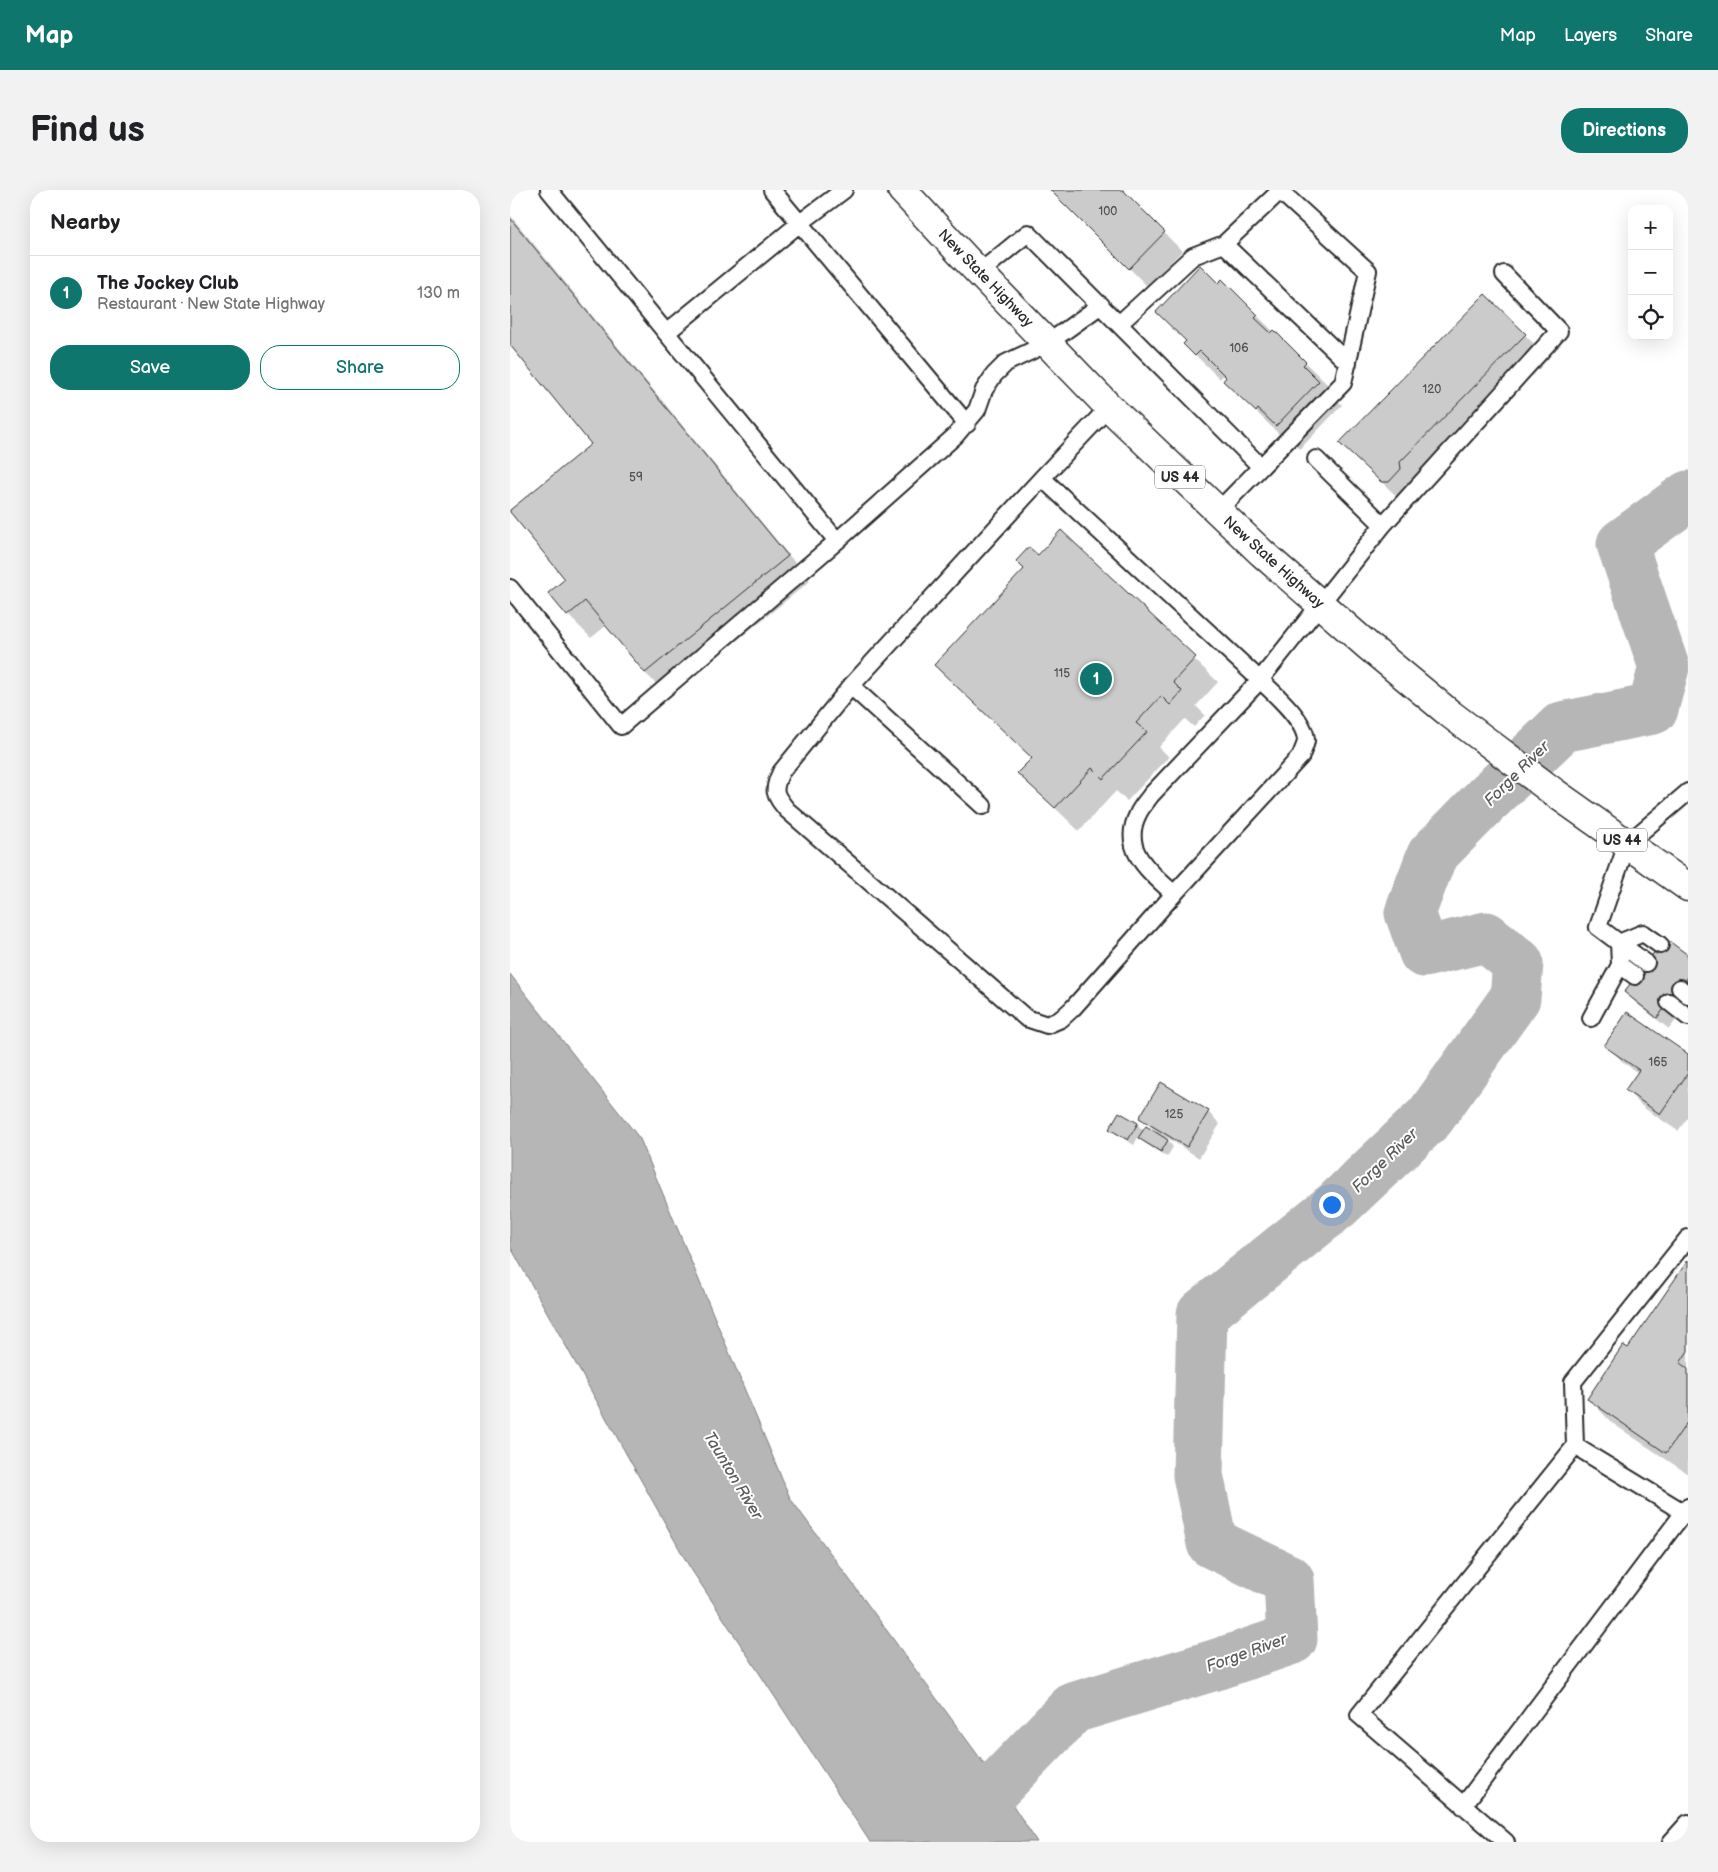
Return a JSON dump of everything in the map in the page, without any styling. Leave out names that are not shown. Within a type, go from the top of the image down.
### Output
[{"type":"highway","name":"New State Highway","points":[[902,190],[979,273],[1109,407],[1262,553],[1407,679],[1482,738],[1555,793],[1688,887]]},
{"type":"lane","points":[[548,190],[837,541]]},
{"type":"lane","points":[[772,190],[967,424]]},
{"type":"lane","points":[[666,333],[800,223],[844,190]]},
{"type":"lane","points":[[1119,324],[1193,256],[1224,244],[1280,191],[1368,272],[1343,383],[1218,511]]},
{"type":"lane","points":[[979,273],[1028,233],[1261,468]]},
{"type":"lane","points":[[1224,244],[1348,364]]},
{"type":"lane","points":[[1174,894],[1146,868],[1136,852],[1132,830],[1138,813],[1151,795],[1260,680],[1383,525],[1559,332],[1504,274]]},
{"type":"lane","points":[[510,588],[621,726],[837,541],[967,424],[977,410],[984,390],[1006,363],[1048,342],[1101,305]]},
{"type":"lane","points":[[1042,478],[1289,708],[1299,722],[1306,740],[1301,756],[1174,894],[1073,1008],[1061,1019],[1047,1025],[1026,1018],[794,816],[776,796],[776,783],[781,772],[852,686],[1042,478],[1109,407]]},
{"type":"lane","points":[[1316,458],[1383,525]]},
{"type":"lane","points":[[852,686],[983,806]]},
{"type":"lane","points":[[1646,963],[1598,927],[1628,844],[1688,792]]},
{"type":"lane","points":[[1619,943],[1643,933],[1660,944]]},
{"type":"lane","points":[[1591,1018],[1620,965],[1619,943]]},
{"type":"lane","points":[[1620,965],[1635,976]]},
{"type":"lane","points":[[1669,1002],[1688,1017]]},
{"type":"lane","points":[[1506,1842],[1359,1715],[1574,1446],[1573,1382],[1688,1238]]},
{"type":"lane","points":[[1463,1806],[1687,1512],[1574,1446]]},
{"type":"lane","points":[[1672,1842],[1688,1823]]},
{"type":"water","name":"Taunton River","points":[[510,974],[640,1139],[790,1498],[999,1784],[1037,1842],[870,1842],[689,1566],[510,1246]]},
{"type":"building","points":[[1050,190],[1123,190],[1165,232],[1129,269]]},
{"type":"building","points":[[510,218],[788,556],[645,673],[585,601],[567,616],[548,593],[565,579],[510,512],[510,510],[591,444],[510,345]]},
{"type":"building","points":[[1200,265],[1218,283],[1222,279],[1258,315],[1255,318],[1271,333],[1274,330],[1306,362],[1303,365],[1319,381],[1276,426],[1258,409],[1256,412],[1223,381],[1226,377],[1200,351],[1195,356],[1183,344],[1186,341],[1156,312]]},
{"type":"building","points":[[1485,294],[1526,334],[1400,462],[1401,469],[1389,482],[1381,482],[1339,443]]},
{"type":"building","points":[[1061,530],[1196,657],[1173,682],[1182,691],[1170,705],[1161,696],[1136,723],[1147,732],[1103,779],[1092,768],[1055,808],[1017,773],[1032,758],[934,665],[1024,569],[1016,561],[1029,547],[1038,555]]},
{"type":"building","points":[[1665,938],[1688,955],[1688,977],[1657,1018],[1624,992]]},
{"type":"building","points":[[1627,1012],[1688,1054],[1688,1073],[1660,1114],[1625,1090],[1639,1070],[1604,1046]]},
{"type":"building","points":[[1161,1082],[1209,1111],[1187,1147],[1139,1118]]},
{"type":"building","points":[[1119,1112],[1138,1123],[1128,1140],[1109,1129]]},
{"type":"building","points":[[1146,1126],[1168,1140],[1161,1152],[1138,1138]]},
{"type":"building","points":[[1688,1260],[1688,1351],[1680,1363],[1688,1369],[1688,1421],[1666,1453],[1587,1399],[1623,1345],[1628,1348]]},
{"type":"waterway","name":"Forge River","points":[[955,1830],[1073,1708],[1218,1664],[1292,1639],[1289,1580],[1212,1543],[1198,1475],[1202,1314],[1337,1205],[1430,1117],[1515,998],[1518,963],[1486,937],[1424,952],[1410,913],[1432,855],[1562,727],[1653,709],[1664,667],[1622,544],[1688,496]]},
{"type":"place","name":"The Jockey Club","points":[[1096,679]]}]
